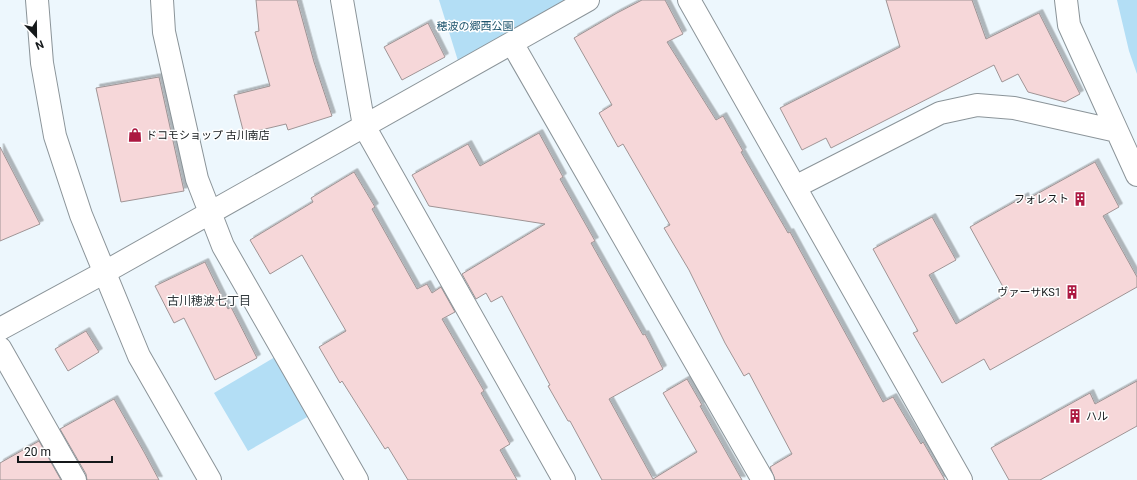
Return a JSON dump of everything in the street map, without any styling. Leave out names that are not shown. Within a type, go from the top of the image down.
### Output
[{"type":"street","points":[[37,0],[42,62],[55,136],[81,215],[139,356],[210,480]]},
{"type":"street","points":[[162,0],[166,39],[197,179],[223,246],[356,480]]},
{"type":"street","points":[[342,0],[364,126],[564,480]]},
{"type":"street","points":[[0,329],[105,272],[588,0]]},
{"type":"street","points":[[689,0],[961,480]]},
{"type":"street","points":[[1066,0],[1068,25],[1137,175]]},
{"type":"street","points":[[512,43],[763,480]]},
{"type":"street","points":[[795,187],[940,113],[976,105],[1014,108],[1117,131]]},
{"type":"street","points":[[0,348],[75,480]]},
{"type":"green space","name":"穂波の郷西公園","points":[[439,0],[573,0],[459,64]]},
{"type":"green space","points":[[1117,0],[1137,0],[1137,74],[1129,51]]},
{"type":"green space","points":[[275,357],[309,416],[248,451],[214,393]]},
{"type":"building","points":[[256,0],[297,0],[314,62],[332,116],[288,130],[286,124],[244,134],[234,95],[270,86],[255,32],[259,31]]},
{"type":"building","points":[[642,0],[665,0],[683,34],[667,42],[716,120],[723,116],[743,151],[741,152],[788,233],[790,232],[883,402],[893,397],[921,444],[923,442],[945,480],[775,480],[770,467],[792,454],[749,373],[744,376],[725,343],[689,270],[664,228],[670,225],[623,144],[618,147],[599,113],[612,105],[574,38]]},
{"type":"building","points":[[886,0],[972,0],[986,39],[1039,13],[1080,94],[1065,102],[1028,92],[1018,74],[1002,82],[994,65],[831,148],[826,138],[802,150],[780,108],[900,47]]},
{"type":"building","points":[[428,23],[445,57],[402,80],[384,47]]},
{"type":"building","points":[[159,77],[184,191],[121,202],[96,88]]},
{"type":"building","points":[[539,133],[563,177],[560,179],[595,241],[591,243],[643,335],[645,334],[663,369],[609,399],[653,479],[697,452],[663,393],[687,379],[702,405],[700,406],[742,480],[602,480],[570,421],[568,421],[548,386],[550,385],[502,296],[491,302],[486,293],[476,299],[462,274],[545,224],[429,206],[412,175],[468,144],[480,166]]},
{"type":"building","points":[[0,147],[40,224],[0,241]]},
{"type":"building","points":[[1095,162],[1119,207],[1103,216],[1137,277],[1137,287],[990,370],[984,359],[942,383],[913,333],[918,331],[873,249],[932,217],[956,260],[929,275],[956,324],[1007,294],[970,227],[1025,196],[1026,200]]},
{"type":"building","points":[[354,172],[375,207],[372,209],[417,289],[427,284],[432,293],[441,287],[455,312],[442,319],[484,391],[481,393],[510,444],[500,450],[517,480],[408,480],[388,447],[385,449],[342,381],[340,383],[319,347],[346,331],[302,255],[270,274],[250,240],[313,202],[311,198]]},
{"type":"building","points":[[205,262],[228,309],[231,307],[257,358],[215,380],[184,318],[174,323],[155,286]]},
{"type":"building","points":[[86,331],[99,352],[68,371],[55,349]]},
{"type":"building","name":"ハル","points":[[1137,381],[1137,426],[1040,480],[1009,480],[991,448],[1090,393],[1095,404]]},
{"type":"building","points":[[114,399],[159,480],[87,480],[86,474],[60,429]]},
{"type":"building","points":[[39,441],[61,480],[0,480],[0,463]]},
{"type":"place","name":"ドコモショップ 古川南店","points":[[135,135]]},
{"type":"place","name":"フォレスト","points":[[1080,199]]},
{"type":"place","name":"ヴァーサKS1","points":[[1072,292]]},
{"type":"place","name":"ハル","points":[[1075,416]]},
{"type":"district","name":"古川穂波七丁目","points":[[209,301]]}]
